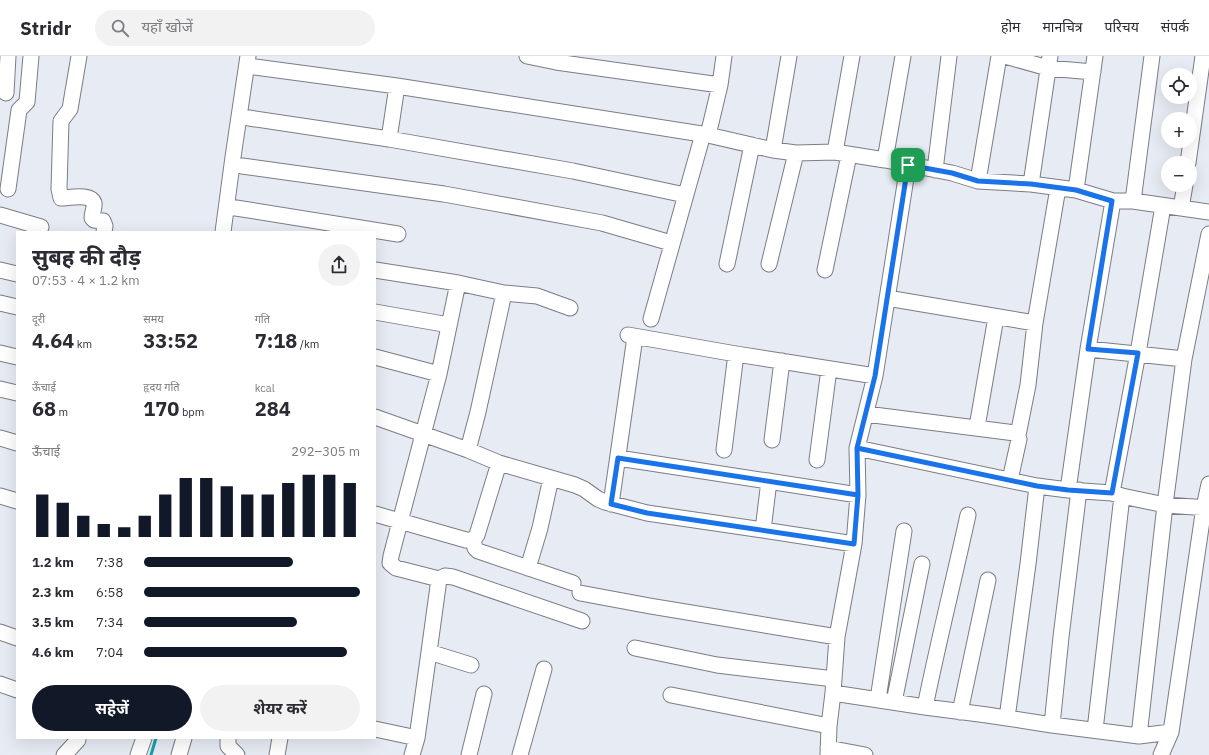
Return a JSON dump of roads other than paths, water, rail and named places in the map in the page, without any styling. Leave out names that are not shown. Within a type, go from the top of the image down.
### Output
[{"type":"street","points":[[8,56],[3,91],[27,102]]},
{"type":"street","points":[[8,189],[19,110],[27,102],[31,56]]},
{"type":"street","points":[[79,56],[70,109],[61,121],[59,189],[61,198],[88,197],[92,200],[94,204],[92,218],[94,220],[103,221],[106,226],[104,231]]},
{"type":"street","points":[[527,56],[556,62],[720,85]]},
{"type":"street","points":[[651,319],[685,195],[720,85],[724,56]]},
{"type":"street","points":[[773,150],[789,56]]},
{"type":"street","points":[[825,270],[842,154],[852,56]]},
{"type":"street","points":[[885,160],[903,56]]},
{"type":"street","points":[[935,170],[949,56]]},
{"type":"street","points":[[978,181],[999,56]]},
{"type":"street","points":[[1005,56],[1049,62],[1093,72]]},
{"type":"street","points":[[1076,190],[1095,56]]},
{"type":"street","points":[[1133,201],[1152,56]]},
{"type":"street","points":[[1189,156],[1203,56]]},
{"type":"street","points":[[254,60],[397,86],[705,134],[773,150],[796,153],[842,154],[885,160],[935,170],[978,181],[1031,184],[1076,190],[1112,201],[1133,201],[1209,212]]},
{"type":"street","points":[[232,231],[249,118],[254,60]]},
{"type":"street","points":[[223,231],[233,157],[254,60]]},
{"type":"street","points":[[1031,184],[1049,62]]},
{"type":"street","points":[[389,139],[397,86]]},
{"type":"street","points":[[249,118],[389,139],[573,171],[685,195]]},
{"type":"street","points":[[727,264],[752,145]]},
{"type":"street","points":[[769,264],[796,153]]},
{"type":"street","points":[[865,755],[828,753],[829,726],[834,686],[837,637],[854,544],[858,495],[857,448],[875,376],[908,165]]},
{"type":"street","points":[[242,166],[444,194],[602,223],[671,243]]},
{"type":"street","points":[[1010,480],[1019,439],[1018,435],[1028,385],[1035,323],[1058,188]]},
{"type":"street","points":[[1181,208],[1184,192]]},
{"type":"street","points":[[1052,725],[1088,349],[1112,201]]},
{"type":"street","points":[[1095,730],[1117,495],[1138,353],[1163,206]]},
{"type":"street","points":[[236,208],[398,234]]},
{"type":"street","points":[[0,215],[41,227],[39,231]]},
{"type":"street","points":[[1139,736],[1165,505],[1184,359],[1209,234]]},
{"type":"street","points":[[0,270],[16,274]]},
{"type":"street","points":[[376,270],[458,283],[504,293],[537,296],[570,308]]},
{"type":"street","points":[[458,283],[439,374],[390,563],[396,568],[439,579],[445,576],[453,577],[582,621]]},
{"type":"street","points":[[468,450],[478,412],[504,293]]},
{"type":"street","points":[[887,298],[1035,323]]},
{"type":"street","points":[[0,303],[16,307]]},
{"type":"street","points":[[376,312],[449,325]]},
{"type":"street","points":[[977,427],[996,317]]},
{"type":"street","points":[[611,504],[618,458],[631,336],[782,362],[875,376]]},
{"type":"street","points":[[1088,349],[1138,353],[1184,359]]},
{"type":"street","points":[[0,353],[16,357]]},
{"type":"street","points":[[724,450],[736,354]]},
{"type":"street","points":[[376,356],[439,374]]},
{"type":"street","points":[[772,440],[782,362]]},
{"type":"street","points":[[817,460],[829,369]]},
{"type":"street","points":[[0,389],[16,393]]},
{"type":"street","points":[[866,414],[977,427],[1012,432],[1018,435]]},
{"type":"street","points":[[376,417],[423,433],[499,463],[584,489],[598,499],[611,504],[647,513],[854,544]]},
{"type":"street","points":[[0,438],[16,443]]},
{"type":"street","points":[[857,448],[1037,486],[1117,495],[1165,505],[1207,508]]},
{"type":"street","points":[[618,458],[858,495]]},
{"type":"street","points":[[473,540],[477,535],[499,463]]},
{"type":"street","points":[[528,568],[540,528],[551,478]]},
{"type":"street","points":[[763,530],[769,481]]},
{"type":"street","points":[[1161,755],[1171,732],[1207,508],[1209,484]]},
{"type":"street","points":[[1007,718],[1037,486]]},
{"type":"street","points":[[0,496],[16,501]]},
{"type":"street","points":[[376,514],[466,540],[473,540]]},
{"type":"street","points":[[925,707],[937,646],[954,581],[968,515]]},
{"type":"street","points":[[878,699],[904,531]]},
{"type":"street","points":[[473,540],[475,548],[478,551],[528,568],[576,588],[650,606],[837,637]]},
{"type":"street","points":[[894,702],[922,564]]},
{"type":"street","points":[[412,755],[417,738],[439,579]]},
{"type":"street","points":[[960,712],[988,580]]},
{"type":"street","points":[[0,632],[16,638]]},
{"type":"street","points":[[635,648],[717,666],[834,686],[878,699],[925,707],[1139,736],[1171,732]]},
{"type":"street","points":[[429,652],[471,665]]},
{"type":"street","points":[[520,755],[544,669]]},
{"type":"street","points":[[0,684],[16,690]]},
{"type":"street","points":[[469,755],[484,694]]},
{"type":"street","points":[[671,695],[829,726]]},
{"type":"street","points":[[376,729],[417,738]]},
{"type":"street","points":[[138,755],[144,739]]},
{"type":"street","points":[[180,755],[184,739]]},
{"type":"street","points":[[228,739],[228,746],[237,755]]},
{"type":"street","points":[[277,755],[280,739]]},
{"type":"street","points":[[64,755],[78,740]]},
{"type":"waterway","points":[[151,755],[156,739]]}]
